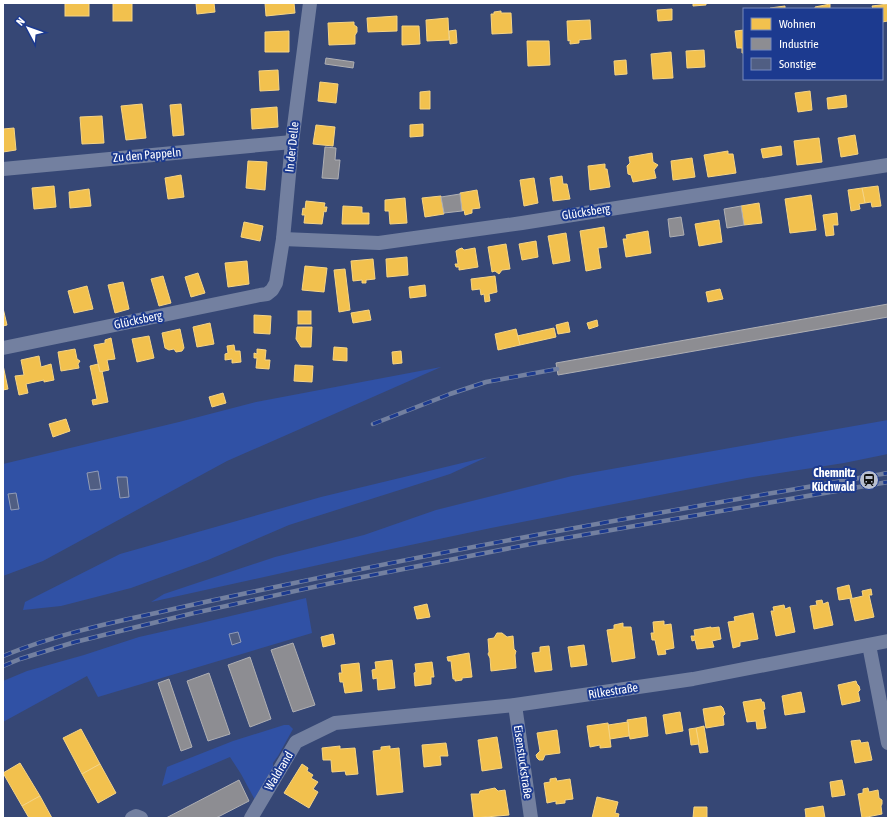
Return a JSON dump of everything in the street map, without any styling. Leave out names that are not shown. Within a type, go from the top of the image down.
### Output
[{"type":"street","name":"In der Delle","points":[[272,290],[276,283],[283,239],[292,142],[310,3]]},
{"type":"street","name":"Zu den Pappeln","points":[[3,169],[292,142]]},
{"type":"street","name":"Glücksberg","points":[[283,239],[379,243],[522,223],[888,165]]},
{"type":"street","name":"Glücksberg","points":[[3,348],[267,294],[272,290]]},
{"type":"street","name":"Rilkestraße","points":[[335,723],[515,706],[693,678],[888,641]]},
{"type":"street","points":[[869,645],[888,743]]},
{"type":"street","name":"Eisenstuckstraße","points":[[515,706],[531,818]]},
{"type":"street","name":"Waldrand","points":[[251,818],[296,742],[335,723]]},
{"type":"street","points":[[132,818],[136,816],[142,818]]},
{"type":"shaded area","points":[[441,367],[227,461],[43,561],[3,576],[3,464],[256,402]]},
{"type":"shaded area","points":[[888,420],[888,454],[844,463],[747,478],[491,528],[151,602],[164,594],[275,557],[364,535],[436,510],[572,476]]},
{"type":"shaded area","points":[[487,457],[450,474],[289,525],[208,560],[131,588],[61,606],[23,610],[25,602],[120,554],[321,497]]},
{"type":"shaded area","points":[[306,598],[312,633],[98,697],[87,676],[3,722],[3,681],[27,671],[84,655],[139,637]]},
{"type":"shaded area","points":[[284,725],[289,725],[293,729],[273,763],[273,771],[256,802],[230,757],[162,786],[167,767],[233,741]]},
{"type":"building: Wohnen","points":[[65,3],[89,3],[89,16],[65,16]]},
{"type":"building: Wohnen","points":[[113,3],[132,3],[132,21],[113,21]]},
{"type":"building: Wohnen","points":[[196,3],[214,3],[215,12],[197,14]]},
{"type":"building: Wohnen","points":[[265,3],[294,3],[295,13],[266,16]]},
{"type":"building: Wohnen","points":[[693,3],[706,3],[706,5],[693,6]]},
{"type":"building: Wohnen","points":[[830,4],[830,8],[815,7]]},
{"type":"building: Wohnen","points":[[888,4],[888,21],[883,22],[883,8],[873,8],[872,6]]},
{"type":"building: Wohnen","points":[[785,6],[785,8],[770,8]]},
{"type":"building: Wohnen","points":[[672,9],[672,20],[658,21],[657,10]]},
{"type":"building: Wohnen","points":[[501,11],[501,13],[511,13],[512,33],[492,34],[491,14]]},
{"type":"building: Wohnen","points":[[397,16],[397,31],[368,32],[367,18]]},
{"type":"building: Wohnen","points":[[448,18],[449,40],[427,41],[426,20]]},
{"type":"building: Wohnen","points":[[590,20],[591,39],[579,40],[579,43],[570,44],[570,40],[568,41],[567,21]]},
{"type":"building: Wohnen","points":[[354,22],[354,25],[357,27],[355,44],[329,45],[328,23]]},
{"type":"building: Wohnen","points":[[402,26],[419,26],[420,44],[402,45]]},
{"type":"building: Wohnen","points":[[456,30],[457,43],[450,44],[449,31]]},
{"type":"building: Wohnen","points":[[743,30],[743,53],[742,48],[737,48],[735,31]]},
{"type":"building: Wohnen","points":[[289,31],[289,52],[265,52],[265,32]]},
{"type":"building: Wohnen","points":[[527,41],[549,41],[550,65],[528,66]]},
{"type":"building: Wohnen","points":[[704,50],[705,67],[687,68],[686,51]]},
{"type":"building: Wohnen","points":[[671,52],[673,78],[653,79],[651,54]]},
{"type":"building: Wohnen","points":[[626,60],[627,74],[615,75],[614,61]]},
{"type":"building: Wohnen","points":[[278,70],[279,90],[260,91],[259,71]]},
{"type":"building: Wohnen","points":[[320,82],[338,84],[336,103],[318,101]]},
{"type":"building: Wohnen","points":[[430,91],[430,109],[420,109],[420,92]]},
{"type":"building: Wohnen","points":[[810,91],[812,110],[798,112],[795,93]]},
{"type":"building: Wohnen","points":[[846,95],[847,107],[828,109],[827,98]]},
{"type":"building: Wohnen","points":[[142,104],[146,138],[126,140],[121,106]]},
{"type":"building: Wohnen","points":[[181,104],[184,135],[173,136],[170,105]]},
{"type":"building: Wohnen","points":[[277,107],[278,127],[252,129],[251,109]]},
{"type":"building: Wohnen","points":[[102,116],[104,143],[82,144],[80,117]]},
{"type":"building: Wohnen","points":[[423,124],[423,136],[410,137],[410,125]]},
{"type":"building: Wohnen","points":[[316,125],[335,127],[333,146],[313,144]]},
{"type":"building: Wohnen","points":[[14,128],[16,150],[3,152],[3,129]]},
{"type":"building: Wohnen","points":[[855,135],[858,154],[841,157],[838,138]]},
{"type":"building: Wohnen","points":[[819,138],[822,162],[797,165],[794,141]]},
{"type":"building: Wohnen","points":[[781,146],[782,155],[763,158],[761,149]]},
{"type":"building: Wohnen","points":[[728,151],[728,154],[733,154],[736,173],[708,177],[704,155]]},
{"type":"building: Wohnen","points":[[652,153],[653,162],[658,165],[654,170],[656,178],[633,182],[631,175],[628,174],[627,166],[630,163],[629,157]]},
{"type":"building: Wohnen","points":[[692,158],[695,177],[673,180],[671,161]]},
{"type":"building: Wohnen","points":[[248,161],[267,162],[265,190],[246,188]]},
{"type":"building: Wohnen","points":[[605,164],[610,187],[590,190],[588,166]]},
{"type":"building: Wohnen","points":[[181,175],[184,197],[168,199],[165,178]]},
{"type":"building: Wohnen","points":[[562,176],[563,184],[567,184],[570,199],[553,201],[550,178]]},
{"type":"building: Wohnen","points":[[534,178],[538,203],[524,206],[520,180]]},
{"type":"building: Wohnen","points":[[54,186],[56,207],[34,209],[32,188]]},
{"type":"building: Wohnen","points":[[878,186],[881,206],[872,207],[871,202],[865,203],[862,188]]},
{"type":"building: Wohnen","points":[[862,188],[865,203],[859,204],[860,209],[851,211],[848,190]]},
{"type":"building: Wohnen","points":[[89,189],[91,206],[70,208],[69,192]]},
{"type":"building: Wohnen","points":[[477,190],[480,208],[472,209],[472,213],[465,215],[464,210],[462,211],[460,193]]},
{"type":"building: Wohnen","points":[[811,195],[816,230],[790,233],[785,199]]},
{"type":"building: Wohnen","points":[[441,196],[444,214],[425,217],[422,198]]},
{"type":"building: Wohnen","points":[[405,198],[407,223],[390,224],[389,211],[385,211],[385,200]]},
{"type":"building: Wohnen","points":[[306,201],[325,203],[324,207],[327,207],[326,212],[324,211],[322,224],[304,223],[305,215],[302,215],[303,208],[305,209]]},
{"type":"building: Wohnen","points":[[759,203],[762,223],[744,225],[741,206]]},
{"type":"building: Wohnen","points":[[343,206],[362,207],[362,213],[369,213],[369,224],[342,224]]},
{"type":"building: Wohnen","points":[[837,213],[838,225],[833,225],[834,235],[826,236],[823,215]]},
{"type":"building: Wohnen","points":[[719,220],[722,242],[699,246],[695,224]]},
{"type":"building: Wohnen","points":[[244,222],[263,226],[260,241],[241,237]]},
{"type":"building: Wohnen","points":[[604,227],[607,247],[598,248],[601,268],[586,271],[580,231]]},
{"type":"building: Wohnen","points":[[648,231],[651,253],[626,257],[623,239],[627,239],[626,235]]},
{"type":"building: Wohnen","points":[[566,233],[570,261],[553,264],[548,236]]},
{"type":"building: Wohnen","points":[[536,241],[538,257],[522,260],[519,244]]},
{"type":"building: Wohnen","points":[[506,244],[510,269],[502,270],[499,274],[495,271],[492,272],[488,247]]},
{"type":"building: Wohnen","points":[[462,248],[464,250],[475,248],[478,267],[459,270],[459,267],[456,267],[455,264],[458,264],[456,251]]},
{"type":"building: Wohnen","points":[[407,257],[408,275],[387,277],[386,259]]},
{"type":"building: Wohnen","points":[[373,259],[375,279],[366,280],[366,283],[362,283],[362,280],[353,281],[351,261]]},
{"type":"building: Wohnen","points":[[247,261],[249,284],[228,287],[225,263]]},
{"type":"building: Wohnen","points":[[305,266],[327,268],[324,292],[302,290]]},
{"type":"building: Wohnen","points":[[345,269],[350,310],[339,312],[334,270]]},
{"type":"building: Wohnen","points":[[198,273],[205,293],[191,297],[185,277]]},
{"type":"building: Wohnen","points":[[163,276],[171,303],[159,306],[151,279]]},
{"type":"building: Wohnen","points":[[495,276],[497,292],[489,294],[490,301],[485,302],[484,294],[481,295],[480,289],[472,290],[471,279]]},
{"type":"building: Wohnen","points":[[123,282],[129,309],[115,313],[108,285]]},
{"type":"building: Wohnen","points":[[425,285],[426,296],[410,298],[409,287]]},
{"type":"building: Wohnen","points":[[87,286],[93,309],[74,313],[68,291]]},
{"type":"building: Wohnen","points":[[720,289],[723,299],[708,302],[706,292]]},
{"type":"building: Wohnen","points":[[3,308],[7,325],[3,326]]},
{"type":"building: Wohnen","points":[[369,310],[371,320],[353,323],[351,313]]},
{"type":"building: Wohnen","points":[[298,311],[311,311],[311,324],[298,324]]},
{"type":"building: Wohnen","points":[[254,315],[271,316],[270,334],[254,333]]},
{"type":"building: Wohnen","points":[[597,320],[598,326],[589,329],[587,323]]},
{"type":"building: Wohnen","points":[[568,322],[570,332],[558,334],[556,325]]},
{"type":"building: Wohnen","points":[[210,323],[214,344],[197,347],[193,327]]},
{"type":"building: Wohnen","points":[[297,327],[312,327],[311,347],[301,347],[296,339]]},
{"type":"building: Wohnen","points":[[554,328],[556,337],[520,345],[517,336]]},
{"type":"building: Wohnen","points":[[180,329],[184,348],[182,351],[176,352],[174,349],[169,350],[165,348],[162,333]]},
{"type":"building: Wohnen","points":[[516,329],[520,345],[498,350],[495,334]]},
{"type":"building: Wohnen","points":[[149,336],[154,358],[137,362],[132,339]]},
{"type":"building: Wohnen","points":[[111,338],[115,359],[107,360],[109,370],[100,372],[94,345],[105,343],[105,340]]},
{"type":"building: Wohnen","points":[[234,345],[235,351],[240,351],[241,362],[232,363],[232,359],[225,360],[225,354],[228,353],[227,346]]},
{"type":"building: Wohnen","points":[[334,347],[347,348],[347,361],[333,360]]},
{"type":"building: Wohnen","points":[[75,349],[77,359],[80,361],[78,364],[79,368],[61,371],[58,352]]},
{"type":"building: Wohnen","points":[[257,349],[266,350],[265,360],[270,360],[269,369],[256,368],[257,358],[254,358],[254,353],[257,354]]},
{"type":"building: Wohnen","points":[[401,351],[402,363],[393,364],[392,352]]},
{"type":"building: Wohnen","points":[[39,356],[41,367],[51,364],[54,380],[44,382],[44,380],[26,384],[28,393],[19,395],[15,376],[24,375],[21,360]]},
{"type":"building: Wohnen","points":[[98,364],[100,372],[102,371],[108,402],[93,405],[92,400],[97,399],[90,366]]},
{"type":"building: Wohnen","points":[[3,365],[8,389],[3,390]]},
{"type":"building: Wohnen","points":[[295,365],[313,366],[312,382],[294,381]]},
{"type":"building: Wohnen","points":[[223,393],[226,403],[212,407],[209,397]]},
{"type":"building: Wohnen","points":[[66,419],[70,431],[53,437],[49,424]]},
{"type":"building: Wohnen","points":[[849,585],[852,598],[839,600],[837,588]]},
{"type":"building: Wohnen","points":[[871,589],[872,595],[869,595],[874,617],[855,621],[850,599],[863,596],[862,591]]},
{"type":"building: Wohnen","points":[[822,600],[823,604],[828,602],[833,625],[814,629],[810,606],[817,605],[816,601]]},
{"type":"building: Wohnen","points":[[427,604],[430,617],[417,619],[414,607]]},
{"type":"building: Wohnen","points":[[784,605],[785,609],[790,607],[795,632],[776,636],[771,611],[774,611],[773,607]]},
{"type":"building: Wohnen","points":[[753,613],[758,639],[740,642],[740,646],[733,648],[728,622],[735,621],[734,617]]},
{"type":"building: Wohnen","points":[[664,621],[664,625],[671,624],[674,648],[665,650],[666,654],[658,655],[655,640],[652,640],[651,633],[654,633],[653,622]]},
{"type":"building: Wohnen","points":[[623,623],[623,627],[631,627],[635,658],[612,662],[607,630],[614,629],[614,625]]},
{"type":"building: Wohnen","points":[[719,627],[721,639],[712,641],[714,647],[697,649],[695,640],[692,641],[691,636],[695,636],[694,630]]},
{"type":"building: Wohnen","points":[[497,633],[502,633],[507,637],[513,636],[514,649],[516,651],[516,668],[491,671],[490,658],[488,654],[488,639],[494,638]]},
{"type":"building: Wohnen","points":[[333,634],[335,644],[323,647],[321,637]]},
{"type":"building: Wohnen","points":[[584,645],[587,665],[571,667],[568,647]]},
{"type":"building: Wohnen","points":[[549,646],[552,670],[535,672],[532,653],[540,652],[540,647]]},
{"type":"building: Wohnen","points":[[469,653],[472,677],[462,678],[462,680],[455,681],[455,679],[453,679],[451,661],[448,661],[447,657]]},
{"type":"building: Wohnen","points":[[392,660],[395,688],[378,690],[377,678],[373,679],[372,670],[376,669],[375,662]]},
{"type":"building: Wohnen","points":[[432,662],[434,677],[431,677],[431,684],[415,686],[415,664]]},
{"type":"building: Wohnen","points":[[359,663],[362,691],[345,693],[343,682],[340,682],[339,673],[342,673],[341,665]]},
{"type":"building: Wohnen","points":[[856,681],[860,690],[858,692],[860,701],[842,705],[838,685]]},
{"type":"building: Wohnen","points":[[801,692],[805,712],[785,715],[782,696]]},
{"type":"building: Wohnen","points":[[761,699],[762,702],[764,702],[765,709],[763,710],[766,728],[757,729],[756,721],[747,722],[743,702]]},
{"type":"building: Wohnen","points":[[721,706],[725,714],[723,716],[724,725],[706,728],[703,709]]},
{"type":"building: Wohnen","points":[[680,712],[683,731],[666,734],[663,715]]},
{"type":"building: Wohnen","points":[[646,717],[648,736],[630,739],[627,720]]},
{"type":"building: Wohnen","points":[[628,722],[629,736],[610,739],[608,725]]},
{"type":"building: Wohnen","points":[[608,723],[611,747],[600,748],[600,745],[590,747],[587,726]]},
{"type":"building: Wohnen","points":[[704,726],[708,752],[700,753],[696,728]]},
{"type":"building: Wohnen","points":[[696,728],[699,744],[691,745],[689,729]]},
{"type":"building: Wohnen","points":[[81,729],[100,764],[82,774],[63,738]]},
{"type":"building: Wohnen","points":[[557,730],[560,753],[545,755],[543,760],[539,760],[536,755],[540,751],[537,733]]},
{"type":"building: Wohnen","points":[[497,737],[502,768],[482,771],[478,740]]},
{"type":"building: Wohnen","points":[[860,740],[861,743],[868,742],[872,760],[855,763],[851,741]]},
{"type":"building: Wohnen","points":[[446,743],[448,756],[440,756],[441,765],[424,767],[422,745]]},
{"type":"building: Wohnen","points":[[340,746],[340,749],[355,748],[358,774],[346,775],[345,771],[332,772],[331,760],[323,760],[322,748]]},
{"type":"building: Wohnen","points":[[390,746],[390,749],[399,748],[403,792],[377,795],[373,751],[381,750],[381,747]]},
{"type":"building: Wohnen","points":[[20,763],[40,796],[22,806],[3,773]]},
{"type":"building: Wohnen","points":[[100,764],[116,793],[98,803],[82,774]]},
{"type":"building: Wohnen","points":[[302,764],[308,768],[307,771],[313,775],[311,778],[318,782],[313,789],[318,792],[309,808],[284,793]]},
{"type":"building: Wohnen","points":[[556,778],[557,781],[570,779],[573,799],[565,800],[565,803],[556,804],[556,801],[547,803],[544,783],[550,782],[550,779]]},
{"type":"building: Wohnen","points":[[842,780],[845,795],[832,797],[830,782]]},
{"type":"building: Wohnen","points":[[495,788],[498,791],[505,790],[509,815],[474,818],[471,794],[479,794],[480,791]]},
{"type":"building: Wohnen","points":[[868,788],[869,792],[878,790],[879,798],[882,800],[882,814],[862,818],[858,794],[863,793],[863,789]]},
{"type":"building: Wohnen","points":[[40,796],[52,818],[29,818],[22,806]]},
{"type":"building: Wohnen","points":[[597,797],[618,802],[615,813],[619,814],[618,818],[592,818]]},
{"type":"building: Wohnen","points":[[823,806],[825,818],[803,818],[806,817],[805,809]]},
{"type":"building: Wohnen","points":[[694,807],[707,807],[707,818],[693,818]]},
{"type":"building: Industrie","points":[[326,58],[354,62],[353,68],[325,64]]},
{"type":"building: Industrie","points":[[325,147],[336,148],[335,160],[340,160],[338,179],[322,178]]},
{"type":"building: Industrie","points":[[460,194],[462,211],[444,213],[441,197]]},
{"type":"building: Industrie","points":[[741,206],[744,225],[727,228],[724,209]]},
{"type":"building: Industrie","points":[[681,217],[684,235],[670,237],[668,219]]},
{"type":"building: Industrie","points":[[888,304],[888,317],[558,375],[556,363]]},
{"type":"building: Industrie","points":[[293,643],[315,705],[293,712],[271,650]]},
{"type":"building: Industrie","points":[[250,657],[271,719],[250,727],[228,665]]},
{"type":"building: Industrie","points":[[209,673],[230,734],[208,741],[187,681]]},
{"type":"building: Industrie","points":[[169,679],[192,747],[181,751],[158,683]]},
{"type":"building: Industrie","points":[[239,780],[249,801],[216,818],[166,818]]},
{"type":"building: Sonstige","points":[[98,471],[101,489],[90,490],[87,473]]},
{"type":"building: Sonstige","points":[[117,477],[127,477],[129,497],[120,498]]},
{"type":"building: Sonstige","points":[[16,493],[19,509],[11,510],[8,494]]},
{"type":"building: Sonstige","points":[[238,632],[241,642],[232,645],[229,634]]},
{"type":"railway","points":[[373,424],[450,394],[486,382],[557,369]]},
{"type":"railway","points":[[3,656],[40,642],[98,626],[360,569],[586,526],[888,473]]},
{"type":"railway","points":[[3,666],[20,659],[75,642],[194,613],[332,583],[531,544],[888,482]]},
{"type":"place","name":"Chemnitz Küchwald","points":[[869,480]]}]
